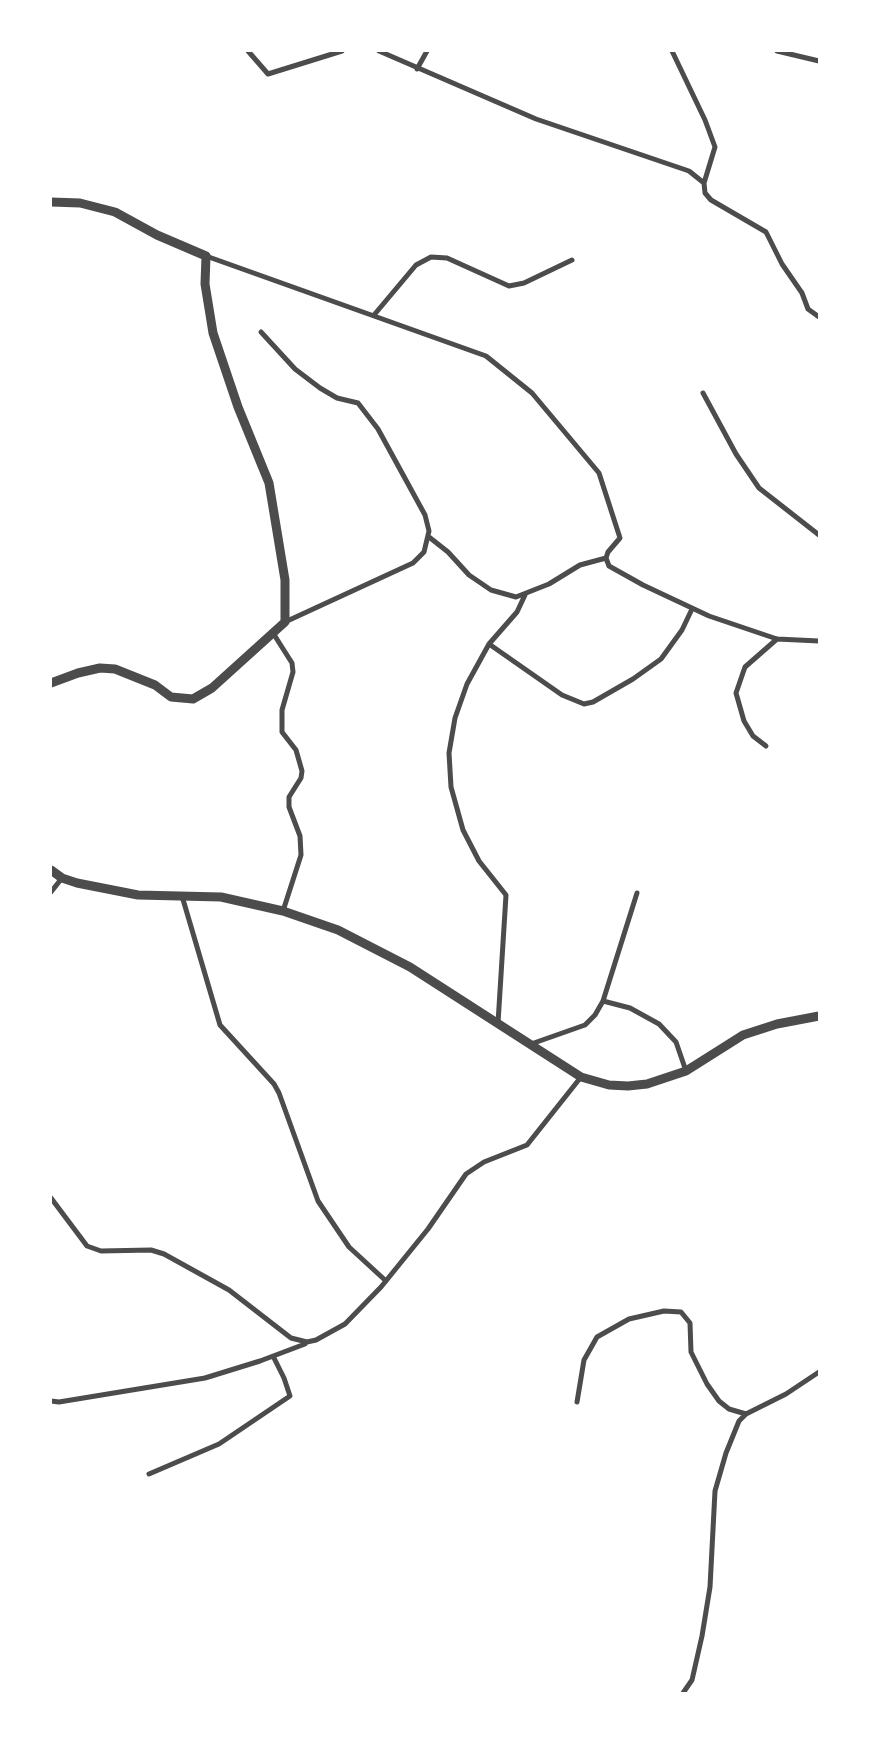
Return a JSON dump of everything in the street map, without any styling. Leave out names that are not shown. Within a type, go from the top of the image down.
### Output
[{"type":"street","points":[[248,51],[268,74],[342,51]]},
{"type":"street","points":[[379,51],[536,119],[689,171],[704,183]]},
{"type":"street","points":[[417,69],[427,51]]},
{"type":"street","points":[[672,51],[705,120],[715,147],[704,183],[705,193],[710,200],[766,232],[782,264],[802,293],[808,309],[819,317]]},
{"type":"street","points":[[777,51],[819,61]]},
{"type":"street","points":[[51,202],[80,203],[115,212],[157,235],[206,256],[486,356],[532,393],[599,472],[620,538],[606,558],[580,565],[549,584],[525,595],[506,595],[491,590],[469,575],[448,552],[429,537]]},
{"type":"street","points":[[206,256],[205,284],[213,332],[238,407],[269,483],[285,580],[285,622]]},
{"type":"street","points":[[374,315],[416,265],[431,257],[447,258],[509,286],[524,284],[572,260]]},
{"type":"street","points":[[51,683],[78,673],[100,668],[115,669],[155,685],[171,697],[193,699],[212,688],[285,622],[413,563],[424,552],[429,537],[425,515],[378,429],[358,403],[337,398],[320,388],[295,369],[261,332]]},
{"type":"street","points":[[703,393],[736,454],[759,488],[819,535]]},
{"type":"street","points":[[606,558],[609,566],[692,609],[777,638],[819,641]]},
{"type":"street","points":[[498,1023],[506,894],[479,861],[466,838],[454,803],[449,770],[451,735],[460,701],[475,667],[489,644],[517,612],[525,595]]},
{"type":"street","points":[[489,644],[562,695],[584,704],[593,702],[633,679],[661,658],[682,630],[692,609]]},
{"type":"street","points":[[273,633],[292,663],[293,672],[282,710],[282,732],[296,750],[302,771],[301,778],[289,797],[289,807],[300,836],[301,855],[283,910]]},
{"type":"street","points":[[766,746],[753,736],[744,721],[736,693],[745,667],[777,638]]},
{"type":"street","points":[[51,870],[62,878],[138,895],[221,897],[283,910],[338,930],[374,947],[498,1023],[581,1077],[609,1085],[647,1084],[686,1071],[743,1035],[778,1024],[819,1016]]},
{"type":"street","points":[[51,892],[62,878]]},
{"type":"street","points":[[531,1044],[585,1025],[595,1015],[604,1001],[637,894]]},
{"type":"street","points":[[182,896],[220,1026],[274,1084],[279,1093],[318,1201],[349,1247],[386,1282]]},
{"type":"street","points":[[604,1001],[630,1008],[659,1024],[676,1042],[686,1071]]},
{"type":"street","points":[[51,1401],[59,1402],[205,1378],[316,1340],[345,1324],[386,1282],[428,1229],[466,1174],[484,1162],[527,1145],[581,1077]]},
{"type":"street","points":[[51,1198],[86,1246],[101,1251],[151,1250],[164,1254],[229,1290],[291,1338],[307,1342]]},
{"type":"street","points":[[577,1402],[584,1360],[597,1337],[611,1327],[630,1319],[664,1311],[680,1312],[690,1323],[690,1352],[706,1384],[719,1401],[729,1409],[746,1414]]},
{"type":"street","points":[[148,1474],[219,1444],[290,1396],[284,1378],[273,1356]]},
{"type":"street","points":[[684,1693],[692,1680],[702,1636],[708,1595],[715,1491],[726,1453],[739,1421],[746,1414],[786,1394],[818,1373]]}]
